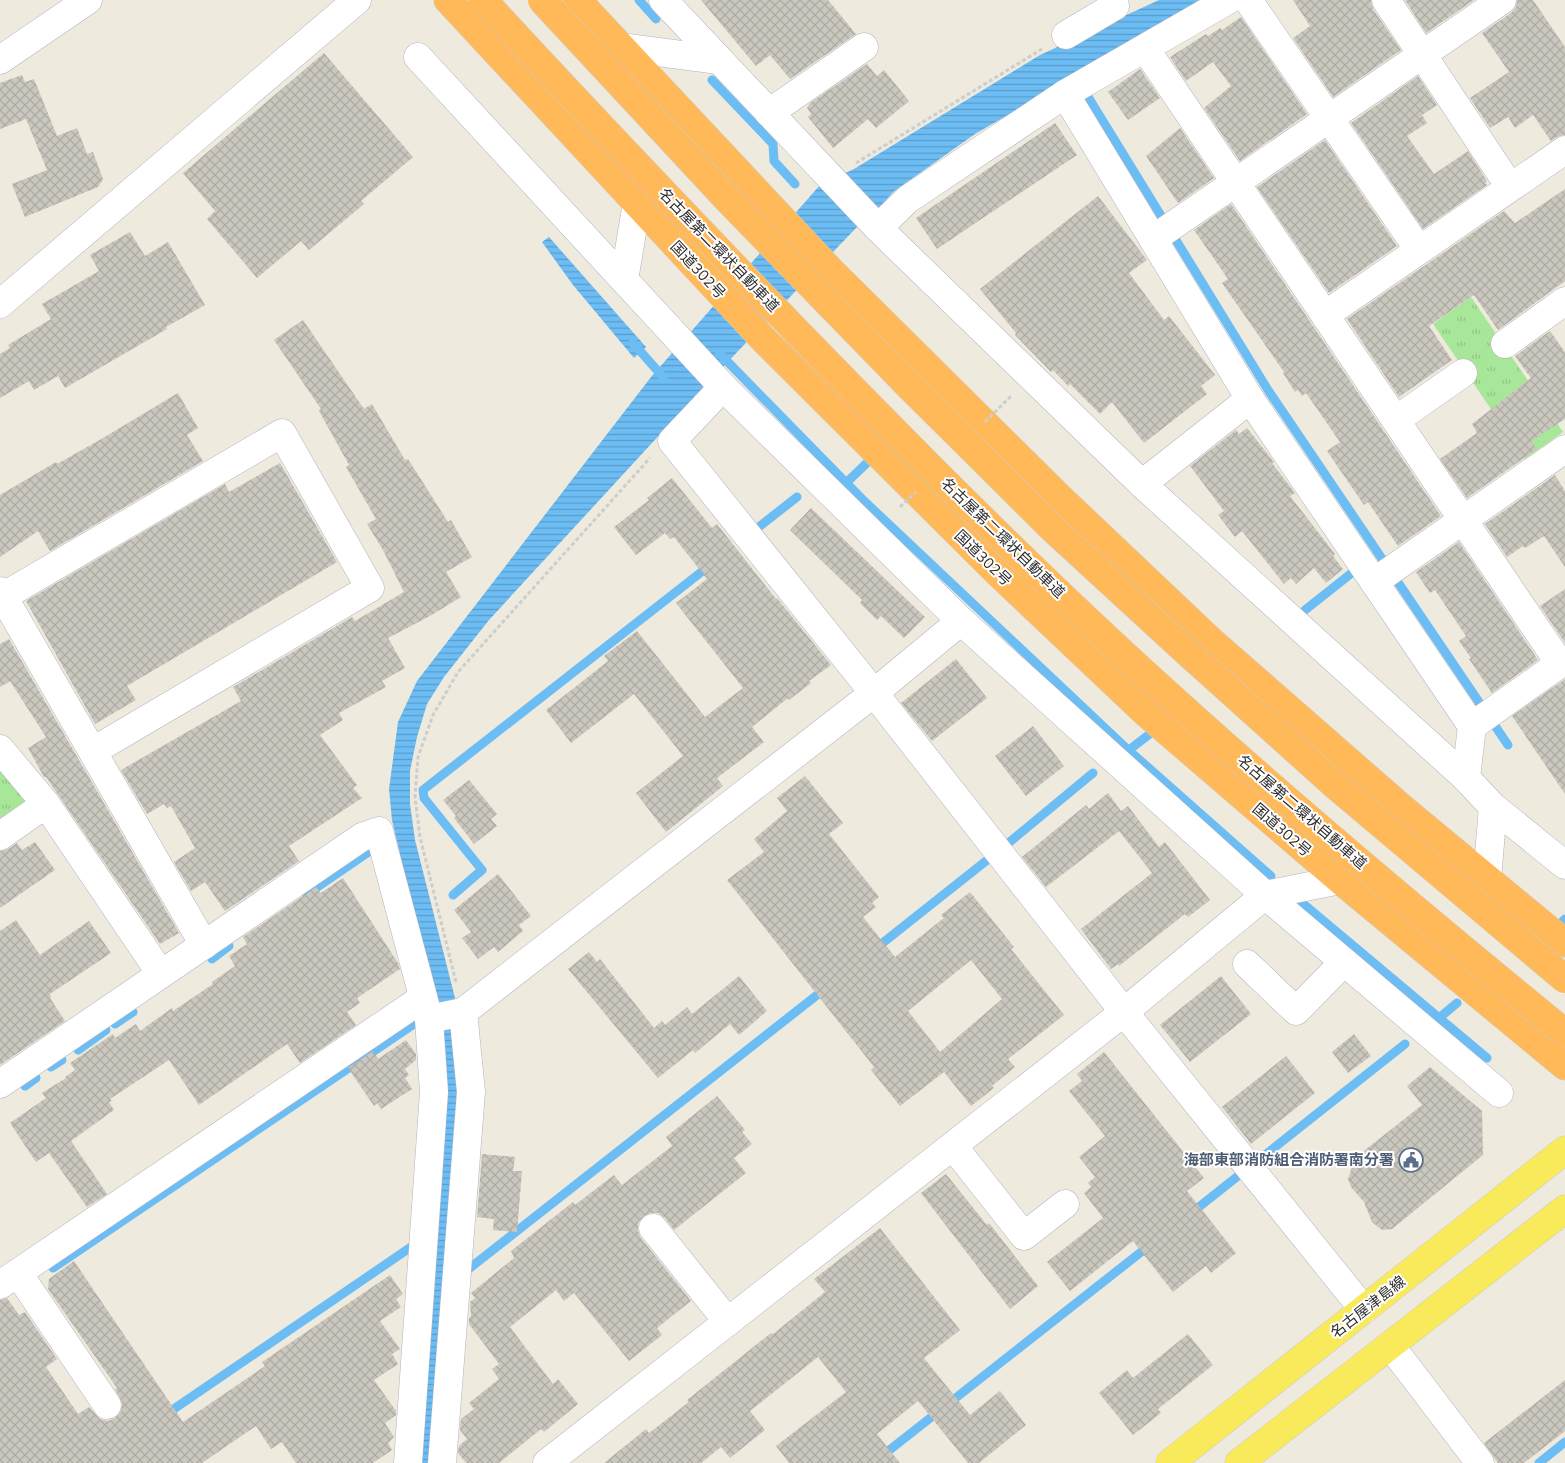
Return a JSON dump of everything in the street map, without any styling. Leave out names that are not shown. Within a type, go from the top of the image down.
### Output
[{"type":"highway","name":"国道302号","points":[[448,0],[764,340],[997,572],[1146,713],[1340,880],[1565,1066]]},
{"type":"highway","name":"名古屋第二環状自動車道","points":[[483,0],[541,64],[876,414],[1023,559],[1164,691],[1309,819],[1565,1033]]},
{"type":"highway","points":[[542,0],[743,215],[907,384],[1053,529],[1188,654],[1336,786],[1565,979]]},
{"type":"highway","points":[[577,0],[830,270],[1059,497],[1211,641],[1396,803],[1565,943]]},
{"type":"main road","name":"名古屋津島線","points":[[1170,1463],[1565,1150]]},
{"type":"main road","points":[[1239,1463],[1565,1209]]},
{"type":"street","points":[[0,60],[88,0]]},
{"type":"street","points":[[0,304],[357,0]]},
{"type":"street","points":[[663,0],[874,224],[1142,484],[1466,778],[1493,807],[1565,866]]},
{"type":"street","points":[[874,224],[908,199],[1075,88],[1228,0]]},
{"type":"street","points":[[1248,0],[1419,250]]},
{"type":"street","points":[[1386,0],[1510,187]]},
{"type":"street","points":[[1165,231],[1502,0]]},
{"type":"street","points":[[1066,35],[1118,2]]},
{"type":"street","points":[[620,47],[719,60]]},
{"type":"street","points":[[769,113],[864,47]]},
{"type":"street","points":[[1145,48],[1463,520],[1562,662],[1483,718],[1466,778]]},
{"type":"street","points":[[418,57],[723,387],[961,621],[1265,895],[1499,1093]]},
{"type":"street","points":[[1075,88],[1165,231],[1250,399],[1386,573],[1483,718]]},
{"type":"street","points":[[1325,315],[1565,150]]},
{"type":"street","points":[[624,280],[636,203]]},
{"type":"street","points":[[1505,344],[1561,313]]},
{"type":"street","points":[[1396,420],[1463,373]]},
{"type":"street","points":[[723,387],[672,441],[874,693],[1124,1012],[1364,1310]]},
{"type":"street","points":[[1142,484],[1250,399]]},
{"type":"street","points":[[93,751],[370,588],[282,433],[2,594],[204,945]]},
{"type":"street","points":[[1386,573],[1463,520],[1562,458]]},
{"type":"street","points":[[107,1405],[9,1279],[442,1012],[874,693],[961,621]]},
{"type":"street","points":[[0,749],[46,804],[161,974]]},
{"type":"street","points":[[0,836],[46,804]]},
{"type":"street","points":[[1487,880],[1493,807]]},
{"type":"street","points":[[0,1084],[362,838],[380,831],[471,1092],[442,1463]]},
{"type":"street","points":[[547,1463],[1124,1012],[1265,895],[1340,880]]},
{"type":"street","points":[[1247,964],[1296,1011],[1344,962]]},
{"type":"street","points":[[408,1463],[434,1092],[442,1012]]},
{"type":"street","points":[[953,1146],[1024,1236],[1065,1204]]},
{"type":"street","points":[[654,1228],[728,1322]]},
{"type":"street","points":[[1390,1345],[1480,1463]]},
{"type":"path","points":[[828,176],[850,167],[1066,35]]},
{"type":"path","points":[[442,1012],[416,797],[418,757],[433,715],[458,672],[658,449],[672,441]]},
{"type":"green space","points":[[1471,297],[1563,432],[1525,459],[1433,324]]},
{"type":"green space","points":[[0,763],[27,803],[0,821]]},
{"type":"water","points":[[1159,0],[1205,0],[975,134],[893,192],[698,393],[489,620],[444,677],[427,704],[417,737],[410,771],[410,804],[415,840],[456,1002],[464,1094],[435,1463],[419,1463],[441,1030],[392,820],[389,789],[398,722],[417,681],[651,377],[820,185],[854,169],[1040,55]]},
{"type":"water","points":[[549,237],[646,347],[634,358],[573,285],[542,242]]},
{"type":"building","points":[[701,0],[828,0],[856,34],[790,79],[770,55],[756,66]]},
{"type":"building","points":[[1293,0],[1371,0],[1373,9],[1401,50],[1333,97],[1293,38],[1310,26]]},
{"type":"building","points":[[1405,0],[1474,0],[1426,33]]},
{"type":"building","points":[[1517,0],[1533,0],[1565,47],[1565,135],[1551,141],[1533,115],[1515,128],[1508,117],[1490,128],[1470,98],[1509,72],[1482,33],[1511,13],[1516,7]]},
{"type":"building","points":[[1241,17],[1307,114],[1240,161],[1204,108],[1231,86],[1213,62],[1186,81],[1170,57],[1206,34],[1208,36],[1220,28],[1222,30]]},
{"type":"building","points":[[324,53],[413,157],[361,201],[364,204],[309,250],[301,241],[257,278],[207,219],[215,211],[183,173]]},
{"type":"building","points":[[867,64],[877,76],[884,70],[909,101],[876,128],[868,119],[833,148],[808,117],[811,114],[807,108],[810,103]]},
{"type":"building","points":[[1140,69],[1160,98],[1128,120],[1108,92]]},
{"type":"building","points":[[22,75],[25,82],[34,79],[57,136],[77,128],[87,154],[93,152],[103,179],[98,187],[25,217],[12,184],[47,170],[26,119],[0,129],[0,83]]},
{"type":"building","points":[[1418,76],[1437,105],[1422,115],[1427,123],[1407,136],[1434,174],[1468,151],[1487,181],[1485,183],[1487,185],[1423,229],[1351,123]]},
{"type":"building","points":[[1055,123],[1077,155],[937,249],[916,218]]},
{"type":"building","points":[[1180,128],[1214,178],[1178,203],[1146,156]]},
{"type":"building","points":[[1325,140],[1397,246],[1329,293],[1257,187]]},
{"type":"building","points":[[1565,189],[1565,281],[1498,330],[1474,295],[1429,326],[1452,360],[1399,397],[1347,319],[1504,211],[1515,223]]},
{"type":"building","points":[[1098,196],[1147,260],[1129,273],[1164,320],[1169,316],[1215,375],[1201,386],[1207,394],[1144,443],[1112,402],[1100,414],[1070,384],[1068,386],[1053,370],[1051,372],[1015,335],[1016,333],[980,289]]},
{"type":"building","points":[[1231,204],[1441,516],[1398,546],[1368,502],[1364,505],[1327,451],[1340,442],[1306,393],[1302,396],[1298,390],[1295,392],[1284,372],[1222,283],[1228,279],[1194,230]]},
{"type":"building","points":[[130,232],[145,256],[168,242],[205,305],[65,388],[58,376],[34,390],[29,381],[0,398],[0,354],[10,348],[8,345],[51,319],[42,304],[99,271],[90,255]]},
{"type":"building","points":[[303,320],[364,409],[372,404],[405,460],[408,459],[448,522],[451,520],[472,557],[446,572],[461,597],[388,638],[405,668],[382,681],[386,687],[339,713],[343,720],[320,735],[357,785],[353,788],[362,798],[289,846],[299,861],[225,911],[205,882],[191,891],[174,862],[195,848],[171,806],[167,808],[164,804],[147,814],[121,770],[241,701],[233,687],[352,617],[355,621],[404,592],[383,550],[367,524],[376,519],[346,467],[349,465],[319,411],[321,409],[274,340]]},
{"type":"building","points":[[1550,331],[1565,352],[1565,419],[1531,441],[1537,449],[1467,498],[1440,459],[1477,433],[1472,424],[1531,378],[1515,356]]},
{"type":"building","points":[[178,393],[198,428],[187,435],[203,461],[50,551],[38,531],[0,557],[0,495],[56,462],[57,464],[103,438]]},
{"type":"building","points":[[1247,428],[1274,462],[1272,463],[1295,493],[1290,496],[1335,554],[1333,556],[1343,569],[1326,583],[1314,568],[1296,584],[1291,578],[1284,584],[1242,531],[1235,537],[1218,515],[1224,511],[1190,466],[1236,430],[1239,434]]},
{"type":"building","points":[[280,463],[337,562],[127,686],[136,700],[95,724],[26,601],[225,484],[229,492]]},
{"type":"building","points":[[1555,475],[1565,491],[1565,567],[1544,536],[1525,548],[1523,546],[1507,557],[1485,524]]},
{"type":"building","points":[[672,478],[712,528],[717,524],[831,665],[809,681],[811,683],[789,700],[788,698],[752,727],[764,742],[717,778],[723,786],[666,832],[636,793],[683,756],[634,694],[571,743],[546,710],[608,661],[604,656],[637,631],[705,717],[743,688],[676,603],[707,579],[674,537],[670,539],[665,533],[636,555],[614,527],[649,500],[647,498]]},
{"type":"building","points":[[811,508],[925,617],[904,638],[881,616],[877,620],[860,603],[862,600],[790,530]]},
{"type":"building","points":[[1459,542],[1538,660],[1492,693],[1459,641],[1466,636],[1435,590],[1430,593],[1416,572]]},
{"type":"building","points":[[1565,589],[1565,643],[1540,606]]},
{"type":"building","points":[[9,639],[179,933],[160,944],[46,777],[44,777],[28,748],[46,737],[10,681],[0,687],[0,644]]},
{"type":"building","points":[[956,659],[987,698],[932,741],[901,703]]},
{"type":"building","points":[[1565,679],[1565,794],[1512,716]]},
{"type":"building","points":[[1033,726],[1064,766],[1026,796],[995,756]]},
{"type":"building","points":[[805,776],[843,823],[829,834],[879,897],[872,903],[876,907],[863,917],[895,957],[944,918],[941,915],[970,892],[1014,947],[1011,949],[1064,1015],[1008,1059],[1015,1067],[992,1086],[994,1088],[971,1106],[944,1072],[900,1106],[871,1070],[874,1067],[727,880],[764,852],[754,839],[787,811],[777,798]],"holes":[[[971,960],[1002,999],[940,1052],[908,1011]]]},
{"type":"building","points":[[469,780],[497,814],[491,819],[497,826],[474,844],[443,800]]},
{"type":"building","points":[[1108,793],[1121,811],[1128,806],[1159,847],[1165,842],[1210,900],[1188,917],[1185,914],[1119,966],[1118,964],[1111,969],[1081,929],[1152,873],[1119,831],[1046,887],[1022,857],[1086,805],[1089,809]]},
{"type":"building","points":[[35,842],[55,870],[0,908],[0,851],[8,849],[17,843],[22,850]]},
{"type":"building","points":[[498,874],[531,916],[519,925],[523,931],[498,952],[494,947],[478,959],[462,938],[471,932],[454,910]]},
{"type":"building","points":[[343,878],[400,969],[357,998],[360,1003],[347,1012],[356,1025],[300,1063],[287,1044],[199,1105],[169,1060],[110,1099],[112,1101],[109,1102],[114,1110],[71,1141],[107,1194],[87,1207],[49,1153],[36,1162],[10,1123],[46,1098],[42,1093],[75,1070],[70,1063],[113,1034],[115,1038],[136,1024],[140,1031],[172,1008],[173,1011],[213,984],[212,982],[235,966],[229,956],[247,944],[243,937],[316,887],[321,893]]},
{"type":"building","points":[[16,920],[40,955],[89,921],[111,953],[50,994],[50,998],[65,1021],[0,1065],[0,931]]},
{"type":"building","points":[[589,952],[597,962],[600,959],[654,1028],[662,1021],[665,1025],[687,1007],[692,1014],[739,976],[767,1011],[739,1035],[730,1024],[695,1053],[693,1050],[658,1078],[568,969]]},
{"type":"building","points":[[1221,976],[1251,1014],[1190,1062],[1160,1025]]},
{"type":"building","points":[[1354,1034],[1371,1056],[1348,1073],[1332,1052]]},
{"type":"building","points":[[406,1040],[416,1054],[416,1060],[405,1069],[409,1075],[405,1078],[412,1089],[381,1109],[377,1103],[374,1106],[348,1068],[373,1051],[378,1059]]},
{"type":"building","points":[[1104,1052],[1204,1178],[1187,1191],[1236,1253],[1211,1273],[1206,1266],[1173,1292],[1133,1241],[1070,1291],[1047,1262],[1103,1218],[1084,1193],[1091,1187],[1088,1183],[1095,1177],[1079,1157],[1105,1136],[1069,1091],[1082,1081],[1077,1074]]},
{"type":"building","points":[[1286,1056],[1315,1093],[1251,1144],[1222,1107]]},
{"type":"building","points":[[1430,1067],[1482,1111],[1483,1155],[1392,1229],[1382,1230],[1372,1222],[1364,1202],[1351,1187],[1348,1179],[1355,1158],[1422,1105],[1407,1086]]},
{"type":"building","points":[[717,1096],[745,1130],[742,1132],[752,1144],[734,1158],[746,1173],[674,1230],[665,1218],[658,1213],[644,1216],[638,1223],[638,1231],[641,1238],[691,1301],[657,1328],[662,1335],[629,1361],[574,1293],[564,1301],[556,1290],[510,1327],[553,1384],[558,1379],[578,1404],[544,1432],[541,1429],[499,1463],[466,1463],[458,1453],[459,1446],[467,1439],[460,1430],[461,1419],[474,1409],[469,1403],[499,1379],[492,1369],[499,1364],[469,1324],[471,1316],[470,1302],[475,1298],[471,1293],[514,1258],[511,1251],[573,1202],[575,1205],[614,1175],[622,1185],[672,1146],[666,1137]]},
{"type":"building","points":[[482,1154],[515,1157],[513,1171],[522,1171],[517,1232],[493,1230],[494,1219],[477,1217]]},
{"type":"building","points":[[946,1174],[987,1225],[989,1223],[1038,1286],[1010,1309],[921,1193]]},
{"type":"building","points":[[880,1228],[960,1330],[924,1358],[970,1415],[1000,1391],[1026,1425],[979,1463],[968,1463],[918,1401],[877,1434],[900,1463],[789,1463],[776,1446],[846,1392],[818,1357],[750,1411],[765,1430],[730,1458],[721,1447],[701,1463],[604,1463],[646,1429],[649,1433],[689,1402],[687,1400],[825,1292],[814,1279]]},
{"type":"building","points":[[74,1261],[183,1422],[265,1366],[262,1362],[390,1275],[403,1294],[396,1299],[401,1307],[380,1321],[400,1349],[392,1354],[398,1364],[374,1380],[396,1411],[396,1415],[385,1423],[394,1437],[388,1443],[392,1450],[373,1463],[296,1463],[282,1442],[271,1449],[256,1426],[202,1463],[0,1463],[0,1300],[7,1298],[19,1315],[25,1312],[57,1359],[46,1367],[78,1414],[89,1407],[100,1419],[108,1421],[115,1418],[121,1411],[122,1403],[115,1389],[117,1388],[48,1289],[49,1279]]},
{"type":"building","points":[[1188,1334],[1213,1365],[1158,1409],[1161,1413],[1133,1435],[1099,1393],[1127,1370],[1133,1378]]},
{"type":"building","points":[[1565,1380],[1565,1431],[1524,1463],[1498,1463],[1484,1443]]},
{"type":"waterway","points":[[639,0],[656,19]]},
{"type":"waterway","points":[[712,80],[773,144],[774,161],[795,184]]},
{"type":"waterway","points":[[1082,87],[1268,390],[1508,745]]},
{"type":"waterway","points":[[633,343],[664,378]]},
{"type":"waterway","points":[[719,353],[862,499],[1125,747],[1271,876]]},
{"type":"waterway","points":[[846,483],[871,459]]},
{"type":"waterway","points":[[760,526],[797,497]]},
{"type":"waterway","points":[[453,895],[482,870],[424,798],[423,790],[709,566]]},
{"type":"waterway","points":[[1305,610],[1353,572]]},
{"type":"waterway","points":[[1129,750],[1151,733]]},
{"type":"waterway","points":[[1006,845],[1093,773]]},
{"type":"waterway","points":[[307,894],[370,851]]},
{"type":"waterway","points":[[875,949],[991,857]]},
{"type":"waterway","points":[[1301,902],[1487,1058]]},
{"type":"waterway","points":[[212,959],[229,946]]},
{"type":"waterway","points":[[466,1271],[826,988]]},
{"type":"waterway","points":[[1439,1018],[1457,1003]]},
{"type":"waterway","points":[[115,1024],[133,1012]]},
{"type":"waterway","points":[[53,1268],[414,1024]]},
{"type":"waterway","points":[[78,1050],[106,1030]]},
{"type":"waterway","points":[[1260,1159],[1405,1044]]},
{"type":"waterway","points":[[51,1067],[62,1060]]},
{"type":"waterway","points":[[25,1086],[36,1078]]},
{"type":"waterway","points":[[1190,1214],[1238,1176]]},
{"type":"waterway","points":[[873,1463],[1150,1245]]},
{"type":"waterway","points":[[165,1415],[411,1247]]},
{"type":"waterway","points":[[1539,1463],[1565,1442]]},
{"type":"place","name":"海部東部消防組合消防署南分署","points":[[1411,1160]]}]
